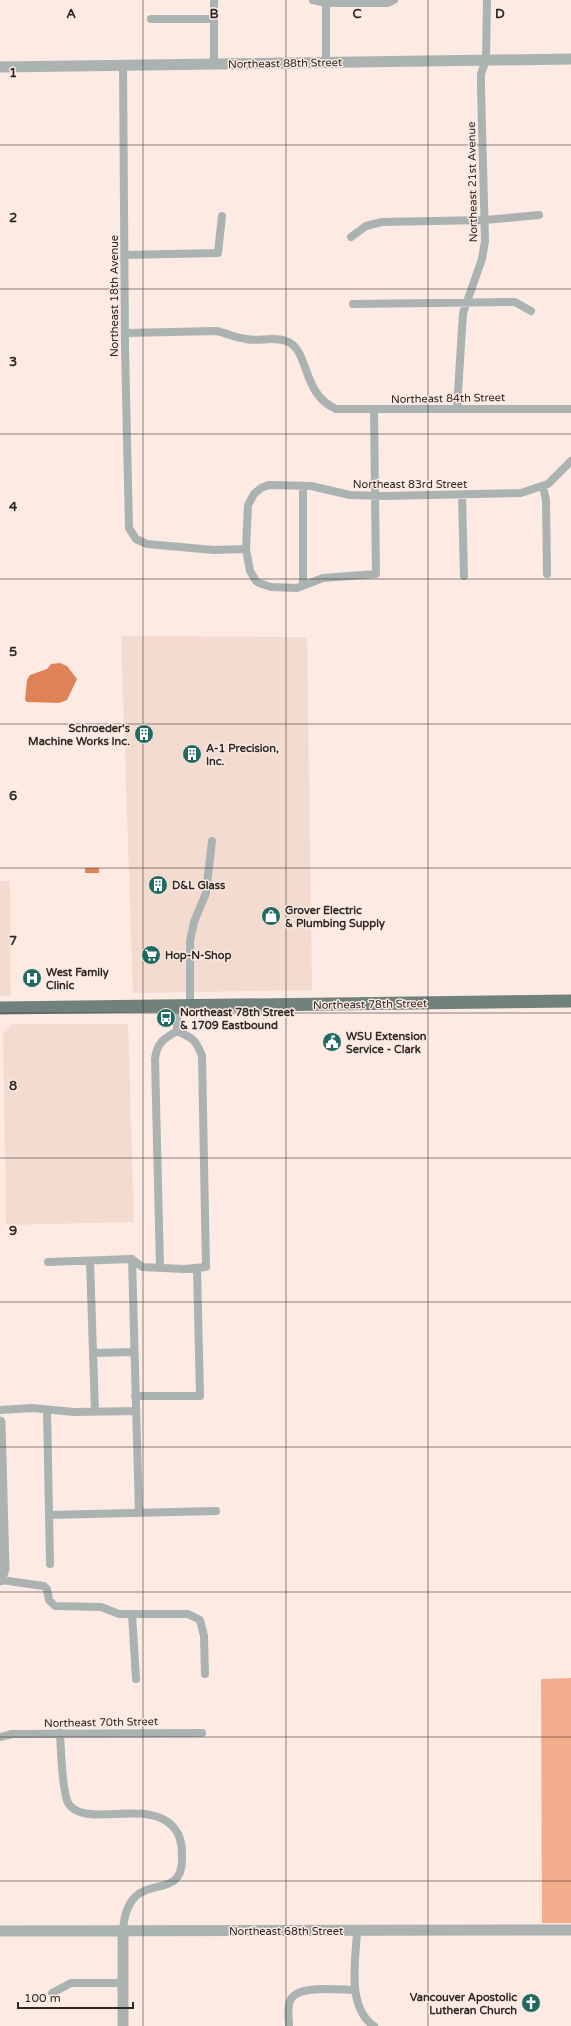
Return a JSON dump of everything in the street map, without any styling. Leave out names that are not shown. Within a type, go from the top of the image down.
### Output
[{"type":"main road","name":"Northeast 78th Street","points":[[0,1008],[571,1001]]},
{"type":"street","points":[[214,0],[214,64]]},
{"type":"street","points":[[313,0],[326,3],[388,2],[394,0]]},
{"type":"street","name":"Northeast 21st Avenue","points":[[457,408],[463,313],[482,259],[485,220],[480,89],[481,74],[486,60],[487,0]]},
{"type":"street","points":[[326,3],[326,62]]},
{"type":"street","points":[[151,19],[214,19]]},
{"type":"street","name":"Northeast 88th Street","points":[[0,67],[571,60]]},
{"type":"street","name":"Northeast 18th Avenue","points":[[123,65],[124,255],[129,528],[136,539],[147,544],[214,550],[246,549]]},
{"type":"street","points":[[351,237],[366,226],[382,222],[485,220],[539,215]]},
{"type":"street","points":[[124,255],[218,253],[222,216]]},
{"type":"street","points":[[353,304],[515,302],[531,311]]},
{"type":"street","name":"Northeast 84th Street","points":[[126,333],[216,332],[227,333],[246,340],[286,341],[300,353],[310,383],[319,398],[326,405],[336,409],[571,409]]},
{"type":"street","points":[[246,549],[252,576],[256,581],[271,587],[297,588],[323,578],[376,574],[374,410]]},
{"type":"street","name":"Northeast 83rd Street","points":[[246,549],[248,505],[254,494],[261,488],[269,485],[318,487],[350,495],[376,496],[517,494],[543,486],[553,481],[571,462]]},
{"type":"street","points":[[303,486],[303,585]]},
{"type":"street","points":[[543,486],[546,500],[547,574]]},
{"type":"street","points":[[462,495],[464,576]]},
{"type":"street","points":[[160,1268],[156,1048],[163,1040],[177,1031],[183,1006],[190,941],[194,922],[206,893],[212,841]]},
{"type":"street","points":[[48,1262],[132,1259],[142,1267],[206,1267],[202,1056],[198,1043],[192,1038],[177,1031]]},
{"type":"street","points":[[132,1259],[139,1513]]},
{"type":"street","points":[[90,1261],[95,1412]]},
{"type":"street","points":[[135,1396],[200,1396],[198,1268]]},
{"type":"street","points":[[93,1353],[134,1352]]},
{"type":"street","points":[[0,1410],[32,1408],[74,1412],[136,1411]]},
{"type":"street","points":[[47,1410],[50,1564]]},
{"type":"street","points":[[0,1422],[4,1569],[0,1580],[44,1586],[48,1589],[49,1600],[55,1606],[101,1607],[119,1614],[188,1614],[200,1620],[204,1636],[205,1674]]},
{"type":"street","points":[[49,1515],[216,1511]]},
{"type":"street","points":[[132,1614],[136,1679]]},
{"type":"street","points":[[60,1733],[66,1797],[74,1809],[87,1814],[149,1814],[157,1816],[177,1832],[181,1844],[182,1863],[179,1874],[171,1884],[146,1890],[136,1897],[128,1907],[125,1915],[123,1931],[123,2026]]},
{"type":"street","name":"Northeast 70th Street","points":[[0,1737],[12,1734],[60,1733],[202,1733]]},
{"type":"street","name":"Northeast 68th Street","points":[[0,1931],[571,1930]]},
{"type":"street","points":[[357,1931],[355,1990],[363,2013],[374,2026]]},
{"type":"street","points":[[52,1993],[71,1983],[123,1983]]},
{"type":"street","points":[[289,2026],[289,2002],[293,1995],[299,1991],[355,1990]]},
{"type":"shaded area","points":[[121,636],[307,637],[312,990],[133,993]]},
{"type":"shaded area","points":[[60,663],[67,666],[77,679],[67,700],[59,703],[27,702],[25,700],[27,680],[30,675],[47,669],[51,664]]},
{"type":"shaded area","points":[[85,868],[99,868],[99,873],[85,873]]},
{"type":"shaded area","points":[[0,881],[10,881],[11,996],[0,996]]},
{"type":"shaded area","points":[[12,1024],[128,1024],[134,1222],[6,1225],[3,1033]]},
{"type":"shaded area","points":[[571,1678],[571,1923],[542,1923],[541,1679]]},
{"type":"place","name":"Schroeder's Machine Works Inc.","points":[[144,734]]},
{"type":"place","name":"A-1 Precision, Inc.","points":[[192,754]]},
{"type":"place","name":"D&L Glass","points":[[158,885]]},
{"type":"place","name":"Grover Electric & Plumbing Supply","points":[[271,916]]},
{"type":"place","name":"Hop-N-Shop","points":[[151,955]]},
{"type":"place","name":"West Family Clinic","points":[[32,978]]},
{"type":"place","name":"Northeast 78th Street & 1709 Eastbound","points":[[166,1018]]},
{"type":"place","name":"WSU Extension Service - Clark","points":[[332,1042]]},
{"type":"place","name":"Vancouver Apostolic Lutheran Church","points":[[531,2003]]}]
